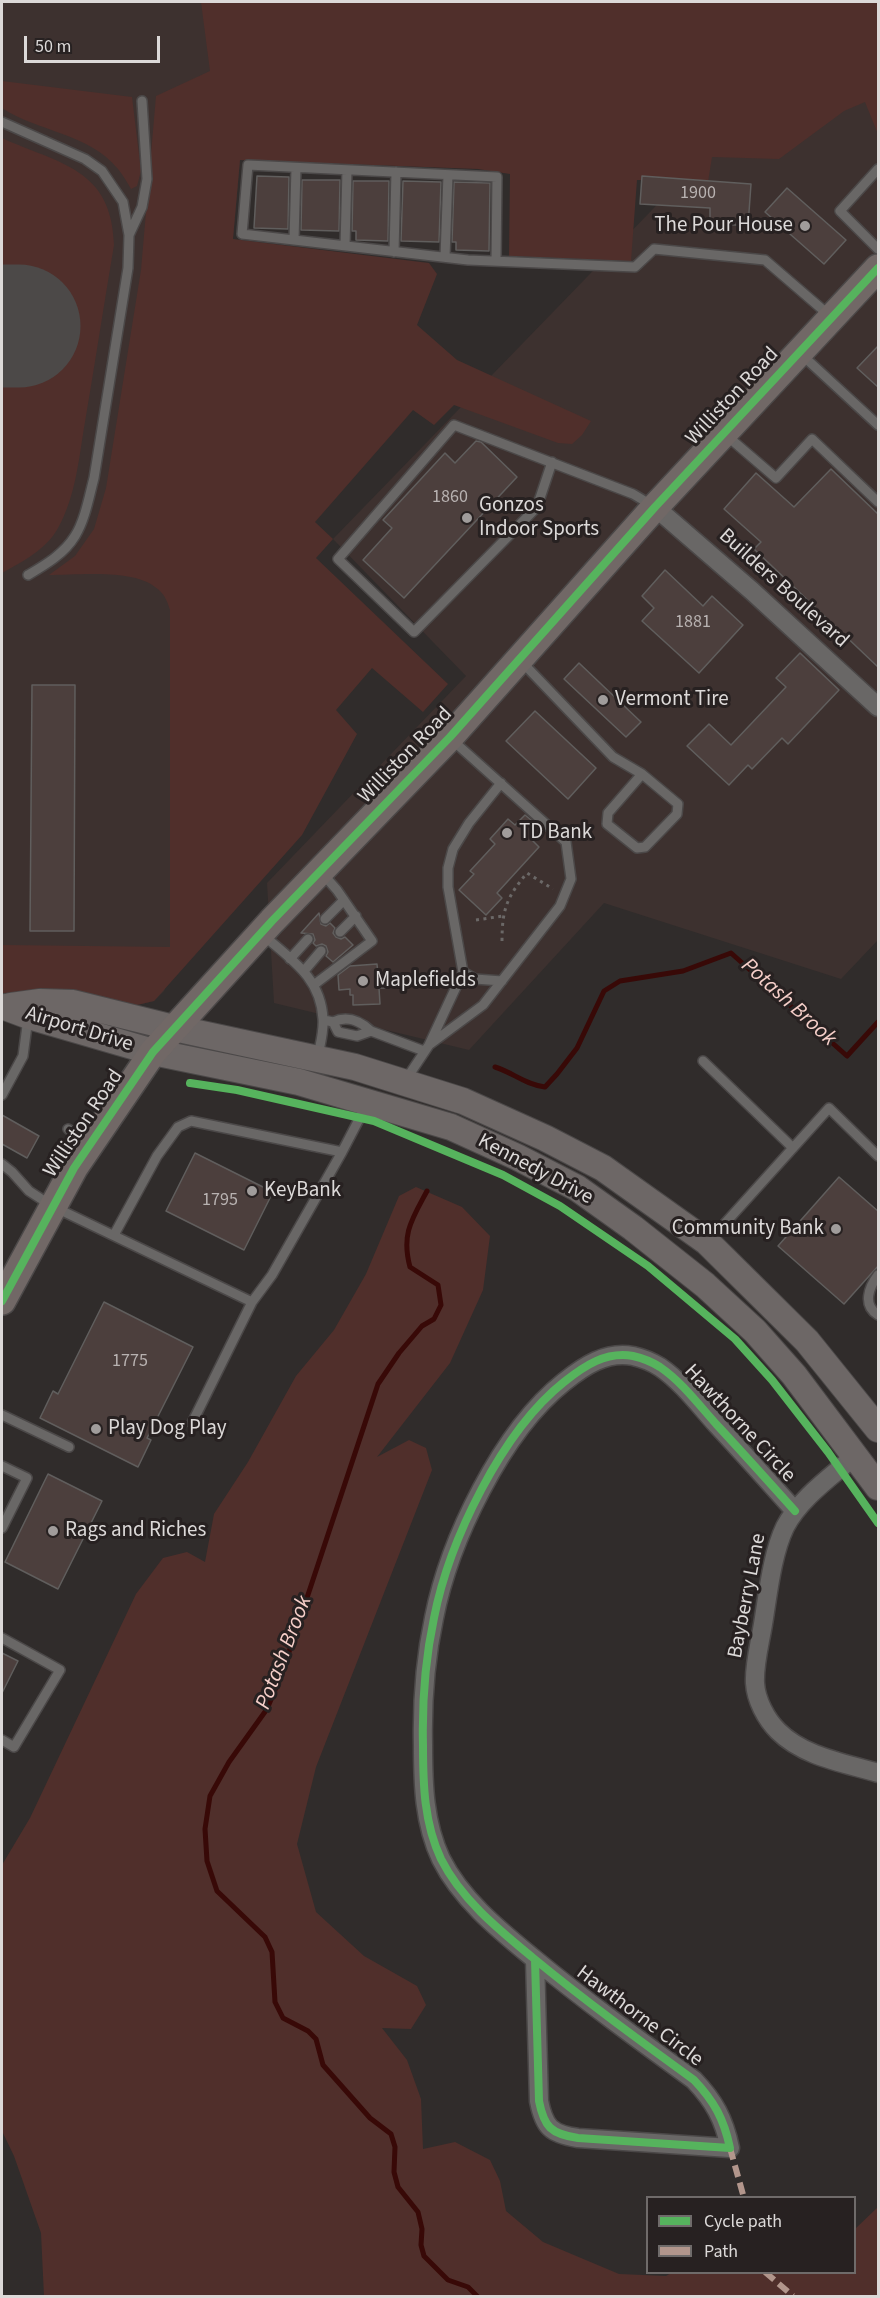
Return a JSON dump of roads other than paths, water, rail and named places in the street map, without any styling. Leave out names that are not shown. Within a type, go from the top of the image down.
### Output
[{"type":"main road","name":"Williston Road","points":[[2,1301],[52,1206],[79,1136],[134,1083],[153,1052],[174,1028],[261,933],[450,737],[655,507],[879,268]]},
{"type":"main road","name":"Airport Drive","points":[[12,1010],[40,1002],[73,1003],[174,1028]]},
{"type":"main road","name":"Airport Drive","points":[[12,1010],[153,1052]]},
{"type":"main road","name":"Kennedy Drive","points":[[174,1028],[355,1067],[486,1110],[603,1168],[707,1242],[807,1341],[879,1429]]},
{"type":"main road","name":"Kennedy Drive","points":[[153,1052],[299,1082],[451,1127],[493,1145],[577,1188],[633,1228],[705,1285],[755,1331],[794,1375],[879,1487]]},
{"type":"main road","points":[[368,1101],[404,1083]]},
{"type":"main road","points":[[856,1455],[879,1436]]},
{"type":"street","name":"Builders Boulevard","points":[[655,507],[752,591],[879,707]]},
{"type":"street","name":"Hawthorne Circle","points":[[535,1960],[539,2101],[542,2116],[547,2125],[555,2132],[578,2138],[730,2148],[723,2120],[716,2106],[694,2080],[568,1987],[487,1917],[456,1883],[431,1835],[425,1810],[422,1698],[434,1616],[453,1553],[486,1480],[519,1430],[553,1391],[576,1373],[597,1361],[618,1355],[632,1356],[658,1366],[682,1386],[795,1511]]},
{"type":"street","name":"Bayberry Lane","points":[[856,1455],[795,1511],[785,1528],[771,1576],[755,1668],[755,1684],[766,1716],[777,1731],[792,1743],[828,1758],[879,1773]]},
{"type":"lane","points":[[129,235],[142,207],[147,178],[142,101]]},
{"type":"lane","points":[[2,122],[85,159],[102,171],[123,202],[129,235],[128,268],[94,478],[86,509],[75,536],[54,559],[28,575]]},
{"type":"lane","points":[[496,261],[497,177],[248,165],[242,234],[394,252],[496,261],[635,267],[654,249],[765,260],[832,318]]},
{"type":"lane","points":[[294,240],[296,168]]},
{"type":"lane","points":[[879,169],[840,212],[879,249]]},
{"type":"lane","points":[[345,246],[347,170]]},
{"type":"lane","points":[[394,252],[396,172]]},
{"type":"lane","points":[[445,257],[448,175]]},
{"type":"lane","points":[[800,352],[879,425]]},
{"type":"lane","points":[[552,462],[537,507],[414,632],[338,559],[454,425],[552,462],[633,494],[655,507]]},
{"type":"lane","points":[[724,433],[776,478],[812,440],[879,502]]},
{"type":"lane","points":[[519,660],[613,757],[642,774],[678,804],[677,814],[645,848],[637,848],[608,824],[608,813],[642,774]]},
{"type":"lane","points":[[427,1048],[483,1005],[560,906],[571,879],[566,842],[450,737]]},
{"type":"lane","points":[[404,1083],[427,1048],[463,972],[448,888],[448,868],[453,849],[469,823],[501,783]]},
{"type":"lane","points":[[315,984],[372,941],[356,916],[320,871]]},
{"type":"lane","points":[[325,919],[344,900]]},
{"type":"lane","points":[[340,932],[356,916]]},
{"type":"lane","points":[[261,933],[304,971],[315,984],[328,1021],[338,1032],[357,1036],[371,1031]]},
{"type":"lane","points":[[290,959],[308,939]]},
{"type":"lane","points":[[304,971],[321,951]]},
{"type":"lane","points":[[463,972],[475,979],[502,981]]},
{"type":"lane","points":[[2,1095],[23,1056],[12,1010]]},
{"type":"lane","points":[[328,1021],[342,1017],[361,1022],[371,1031],[427,1048]]},
{"type":"lane","points":[[318,1059],[328,1021]]},
{"type":"lane","points":[[703,1061],[793,1148]]},
{"type":"lane","points":[[192,1423],[252,1302],[272,1275],[342,1152],[368,1101]]},
{"type":"lane","points":[[707,1242],[829,1108],[879,1156]]},
{"type":"lane","points":[[114,1235],[157,1156],[178,1127],[191,1121],[342,1152]]},
{"type":"lane","points":[[2,1164],[29,1191],[52,1206],[252,1302]]},
{"type":"lane","points":[[879,1275],[870,1287],[868,1303],[875,1314],[879,1315]]},
{"type":"lane","points":[[2,1415],[69,1447]]},
{"type":"lane","points":[[2,1466],[27,1478],[2,1528]]},
{"type":"lane","points":[[2,1638],[60,1670],[14,1747],[2,1740]]},
{"type":"waterway","name":"Potash Brook","points":[[495,1067],[545,1087],[577,1048],[604,991],[620,981],[683,971],[731,953],[847,1056],[878,1022]]},
{"type":"waterway","name":"Potash Brook","points":[[427,1191],[407,1236],[408,1255],[410,1267],[438,1285],[441,1305],[434,1319],[422,1326],[399,1353],[378,1384],[282,1673],[267,1709],[229,1762],[210,1796],[205,1829],[207,1861],[217,1891],[265,1937],[272,1952],[275,2002],[283,2018],[308,2031],[316,2039],[323,2065],[370,2118],[391,2134],[395,2147],[394,2172],[398,2187],[418,2212],[424,2256],[448,2280],[468,2287],[477,2296]]},
{"type":"place","name":"The Pour House","points":[[805,226]]},
{"type":"place","name":"Gonzos Indoor Sports","points":[[467,518]]},
{"type":"place","name":"Vermont Tire","points":[[603,700]]},
{"type":"place","name":"TD Bank","points":[[507,833]]},
{"type":"place","name":"Maplefields","points":[[363,981]]},
{"type":"place","name":"KeyBank","points":[[252,1191]]},
{"type":"place","name":"Community Bank","points":[[836,1229]]},
{"type":"place","name":"Play Dog Play","points":[[96,1429]]},
{"type":"place","name":"Rags and Riches","points":[[53,1531]]}]
